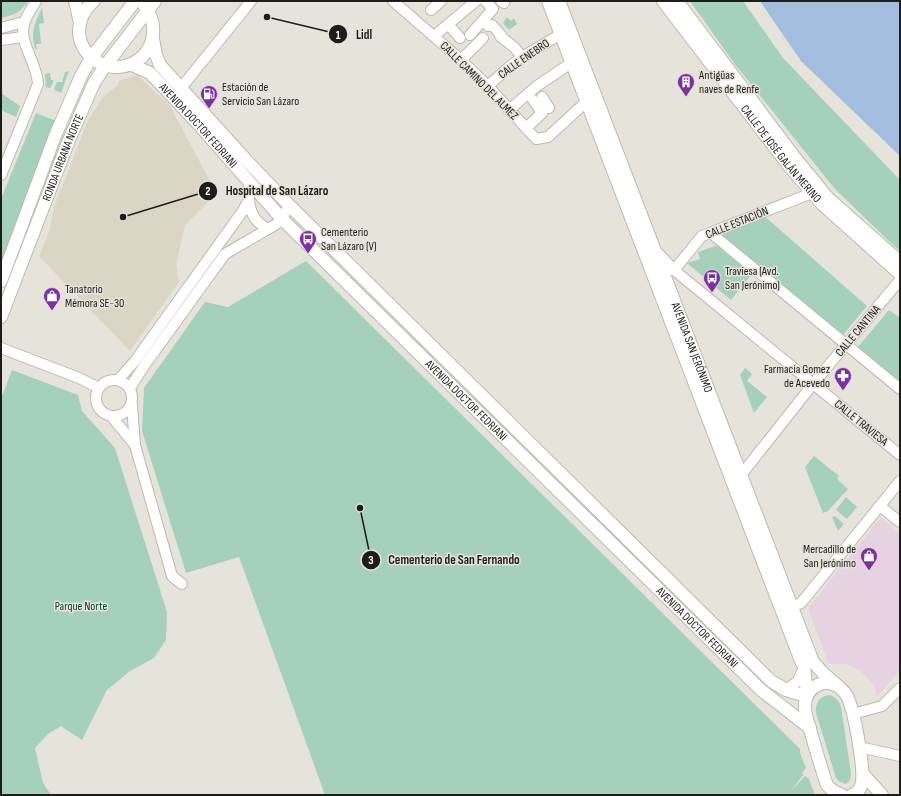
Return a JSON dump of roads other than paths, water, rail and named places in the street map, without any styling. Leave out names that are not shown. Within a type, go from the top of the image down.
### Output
[{"type":"main road","points":[[75,1],[80,24],[82,44],[91,58],[105,66],[119,68],[132,65],[143,57],[150,47],[153,39]]},
{"type":"main road","points":[[80,24],[84,12],[94,1]]},
{"type":"main road","name":"RONDA URBANA NORTE","points":[[1,281],[56,136],[81,76],[91,58],[135,1]]},
{"type":"main road","points":[[140,1],[152,6]]},
{"type":"main road","name":"AVENIDA SAN JERÓNIMO","points":[[548,1],[586,102],[663,273],[804,667],[807,695],[805,710],[828,790]]},
{"type":"main road","name":"AVENIDA SAN JERÓNIMO","points":[[559,1],[813,662],[849,698],[859,747],[862,774],[857,794]]},
{"type":"main road","name":"CALLE DE JOSÉ GALÁN MERINO","points":[[663,1],[789,166],[812,193],[822,204],[900,274]]},
{"type":"main road","name":"CALLE DE JOSÉ GALÁN MERINO","points":[[677,1],[796,159],[828,198],[900,262]]},
{"type":"main road","name":"RONDA URBANA NORTE","points":[[1,317],[69,140],[94,83],[105,66],[152,6]]},
{"type":"main road","name":"AVENIDA DOCTOR FEDRIANI","points":[[152,6],[153,39],[160,65],[289,205],[770,681],[786,690],[807,695]]},
{"type":"main road","name":"AVENIDA DOCTOR FEDRIANI","points":[[132,65],[150,73],[282,219],[761,690],[810,728]]},
{"type":"main road","points":[[807,695],[812,688],[818,684],[825,683],[838,686]]},
{"type":"main road","points":[[862,774],[882,795]]},
{"type":"main road","points":[[828,790],[842,795]]},
{"type":"street","points":[[1,175],[38,84],[37,74],[22,37],[24,22],[36,1]]},
{"type":"street","points":[[180,88],[251,1]]},
{"type":"street","name":"CALLE CAMINO DEL ALMEZ","points":[[393,1],[461,60],[488,86],[536,139],[548,136],[586,102]]},
{"type":"street","points":[[431,10],[441,1]]},
{"type":"street","points":[[470,35],[493,9],[485,1]]},
{"type":"street","points":[[434,36],[472,2]]},
{"type":"street","points":[[483,21],[488,26],[492,25],[498,30],[501,35],[500,36],[514,47],[522,57]]},
{"type":"street","points":[[1,28],[24,22]]},
{"type":"street","points":[[448,24],[460,38]]},
{"type":"street","name":"CALLE ENEBRO","points":[[488,86],[508,67],[522,57],[561,34]]},
{"type":"street","points":[[1,40],[22,37]]},
{"type":"street","points":[[461,60],[483,38]]},
{"type":"street","points":[[509,110],[537,86],[571,63]]},
{"type":"street","points":[[526,128],[542,113],[541,103]]},
{"type":"street","points":[[249,182],[251,213],[261,225],[268,229]]},
{"type":"street","name":"CALLE ESTACIÓN","points":[[663,273],[702,236],[812,193]]},
{"type":"street","points":[[132,405],[129,410],[118,417],[106,415],[101,411],[96,400],[99,388],[107,382],[118,380],[135,361],[225,237],[249,200]]},
{"type":"street","points":[[130,388],[144,366],[225,254],[282,219],[289,205]]},
{"type":"street","points":[[711,233],[900,390]]},
{"type":"street","points":[[225,237],[225,254]]},
{"type":"street","name":"CALLE TRAVIESA","points":[[663,273],[813,384],[900,455]]},
{"type":"street","name":"CALLE CANTINA","points":[[741,475],[813,384],[900,280]]},
{"type":"street","points":[[2,351],[79,378],[99,388]]},
{"type":"street","points":[[118,380],[127,385],[132,394],[134,445],[172,576],[182,584]]},
{"type":"street","points":[[112,417],[134,445]]},
{"type":"street","points":[[792,607],[801,602],[900,481]]},
{"type":"street","points":[[880,506],[900,522]]},
{"type":"street","points":[[786,690],[798,681],[804,667]]},
{"type":"street","points":[[853,714],[882,706],[900,688]]},
{"type":"street","points":[[859,747],[900,756]]},
{"type":"water","points":[[760,1],[900,1],[900,156],[801,61]]},
{"type":"place","name":"Lidl","points":[[267,17]]},
{"type":"place","name":"Antigüas naves de Renfe","points":[[686,97]]},
{"type":"place","name":"Estación de Servicio San Lázaro","points":[[209,109]]},
{"type":"place","name":"Hospital de San Lázaro","points":[[123,217]]},
{"type":"place","name":"Cementerio San Lázaro (V)","points":[[308,254]]},
{"type":"place","name":"Traviesa (Avd. San Jerónimo)","points":[[712,293]]},
{"type":"place","name":"Tanatorio Mémora SE-30","points":[[52,311]]},
{"type":"place","name":"Farmacia Gomez de Acevedo","points":[[843,391]]},
{"type":"place","name":"Cementerio de San Fernando","points":[[360,508]]},
{"type":"place","name":"Mercadillo de San Jerónimo","points":[[869,571]]},
{"type":"park label","name":"Parque Norte","points":[[81,606]]}]
